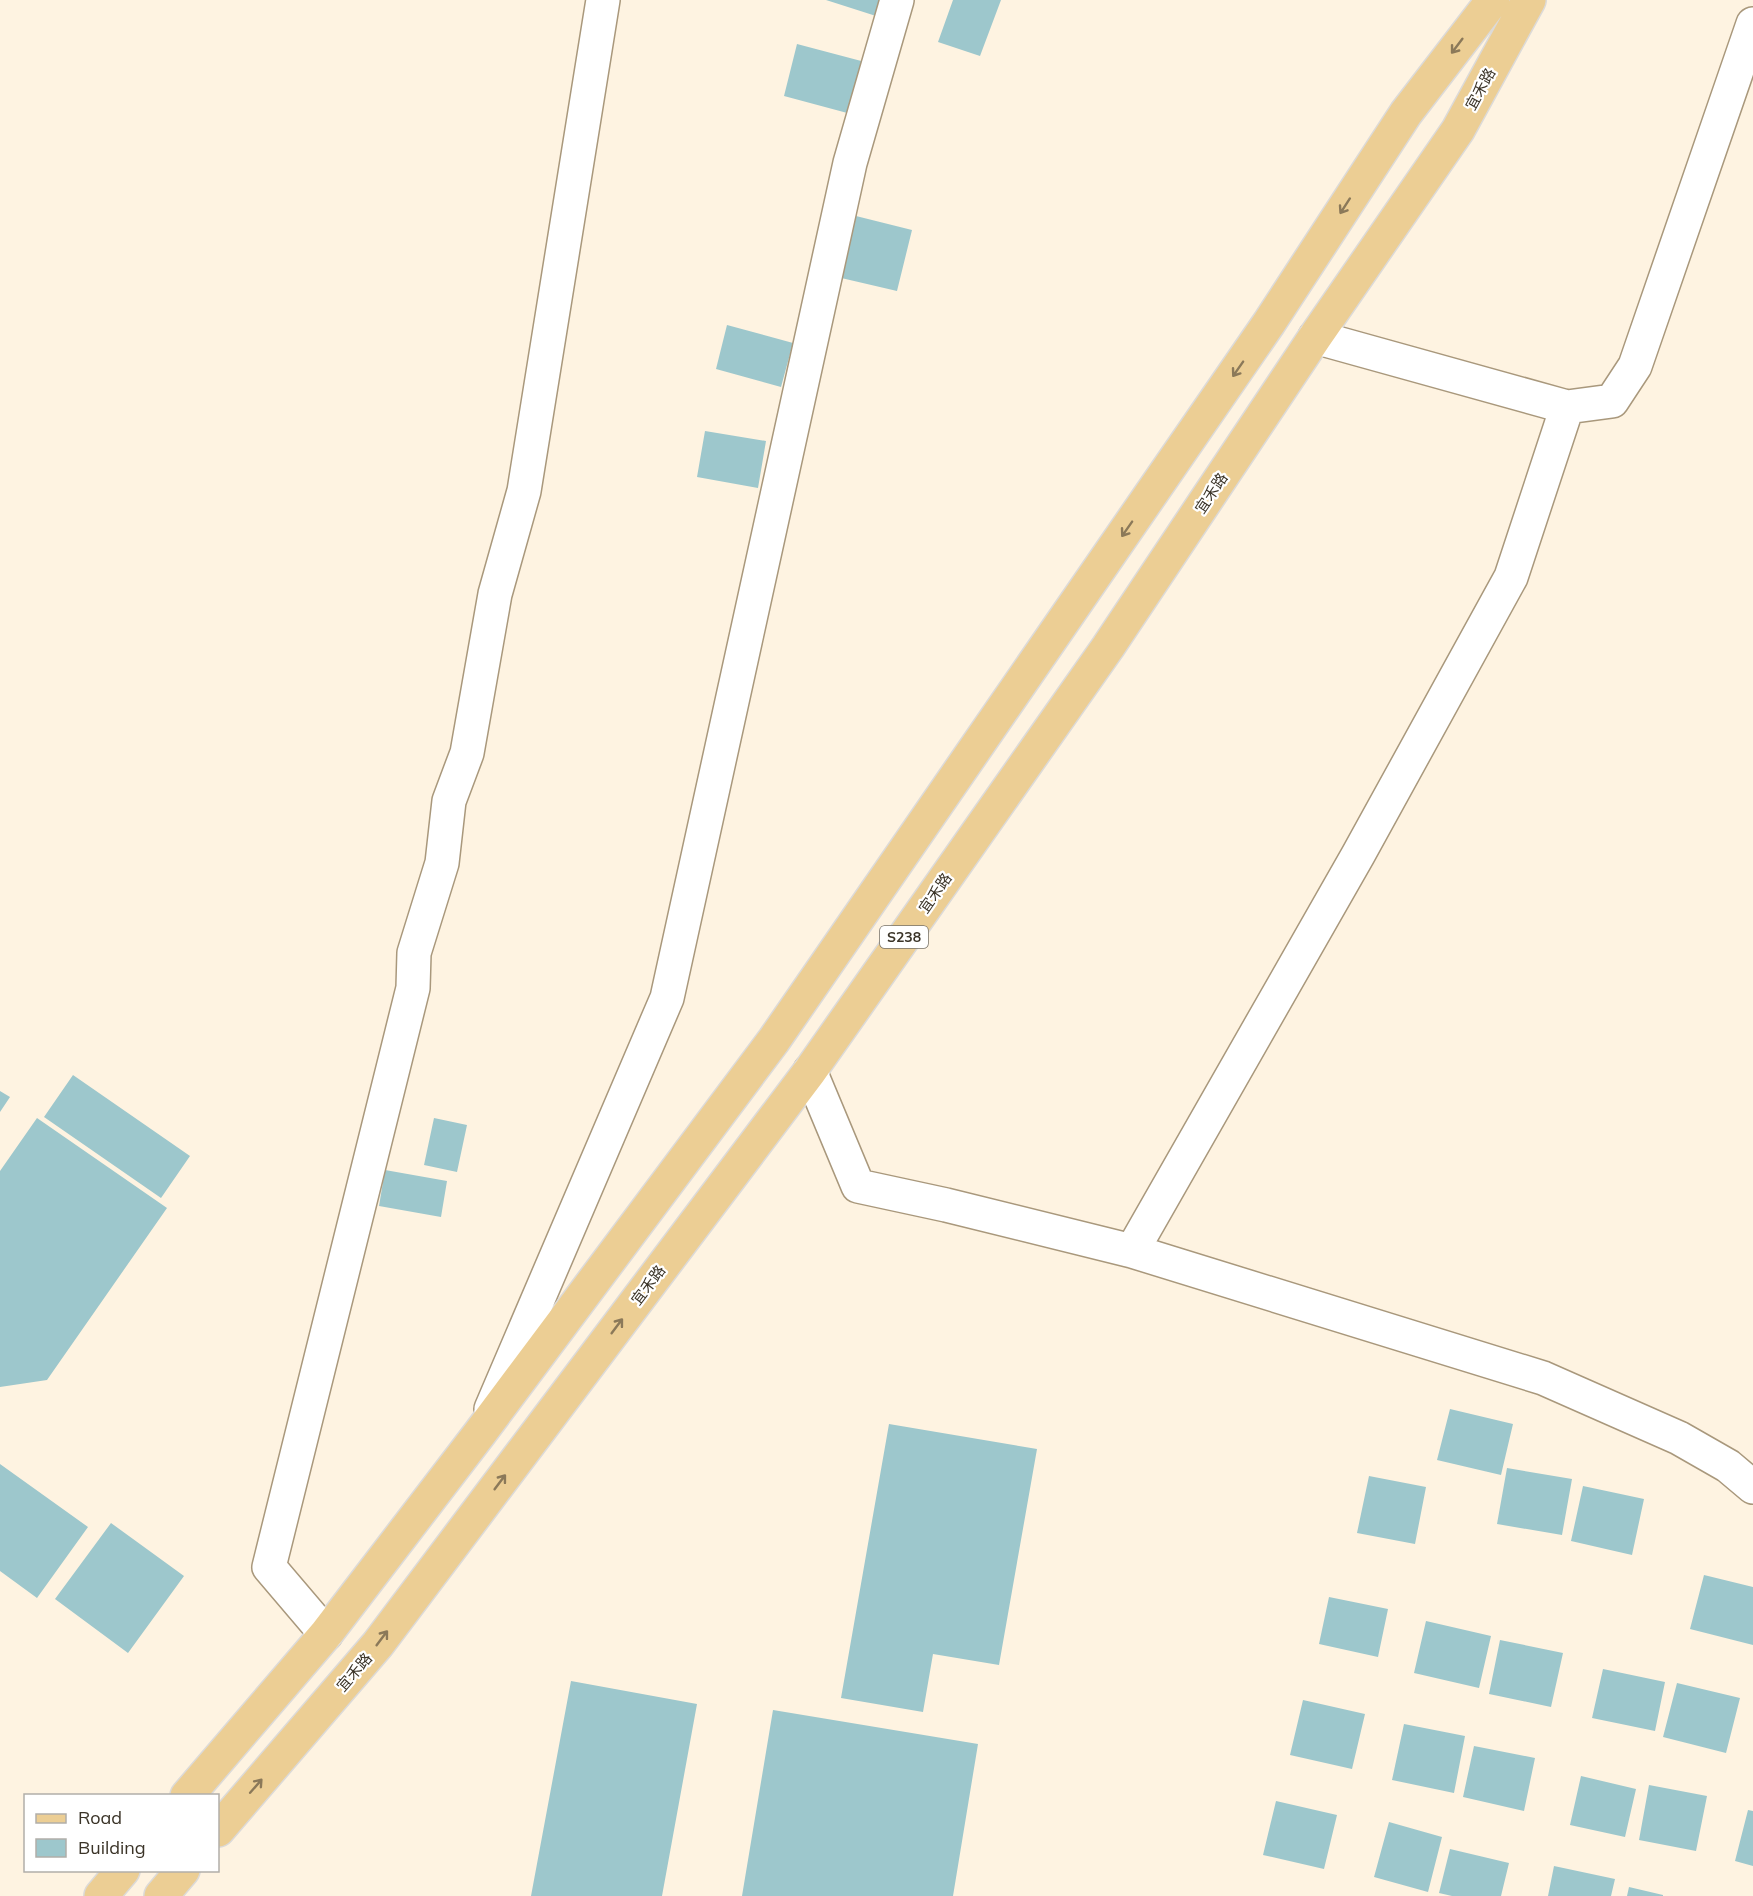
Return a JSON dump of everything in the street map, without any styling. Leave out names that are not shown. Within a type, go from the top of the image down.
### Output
[{"type":"main road","name":"S238","points":[[190,1794],[326,1634],[480,1433],[774,1040],[1269,323],[1406,113],[1493,0]]},
{"type":"main road","name":"宜禾路","points":[[219,1829],[378,1644],[810,1071],[1108,647],[1315,338],[1458,130],[1529,0]]},
{"type":"main road","points":[[101,1896],[121,1872]]},
{"type":"main road","points":[[161,1896],[181,1872]]},
{"type":"street","points":[[326,1634],[269,1567],[413,988],[414,953],[442,863],[449,801],[466,753],[478,698],[495,594],[524,490],[603,0]]},
{"type":"street","points":[[480,1433],[667,998],[850,163],[897,0]]},
{"type":"street","points":[[1315,338],[1567,407],[1612,401],[1635,366],[1753,24]]},
{"type":"street","points":[[1132,1251],[1358,855],[1511,577],[1567,407]]},
{"type":"street","points":[[810,1071],[858,1186],[946,1205],[1132,1251],[1544,1378],[1679,1438],[1728,1466],[1753,1487]]},
{"type":"building","points":[[826,0],[881,0],[876,16]]},
{"type":"building","points":[[953,0],[1001,0],[980,56],[938,42]]},
{"type":"building","points":[[797,44],[865,62],[851,114],[784,96]]},
{"type":"building","points":[[852,215],[912,230],[897,291],[837,277]]},
{"type":"building","points":[[727,325],[793,343],[781,387],[716,369]]},
{"type":"building","points":[[705,431],[766,441],[758,488],[697,477]]},
{"type":"building","points":[[73,1075],[190,1156],[161,1198],[44,1117]]},
{"type":"building","points":[[0,1091],[10,1097],[0,1112]]},
{"type":"building","points":[[37,1118],[167,1208],[47,1380],[0,1387],[0,1171]]},
{"type":"building","points":[[434,1118],[467,1125],[457,1172],[424,1165]]},
{"type":"building","points":[[385,1170],[447,1181],[441,1217],[379,1206]]},
{"type":"building","points":[[1450,1409],[1513,1424],[1501,1475],[1437,1460]]},
{"type":"building","points":[[889,1424],[1037,1449],[999,1665],[933,1654],[923,1712],[841,1698]]},
{"type":"building","points":[[0,1464],[88,1527],[37,1598],[0,1571]]},
{"type":"building","points":[[1507,1468],[1572,1479],[1562,1535],[1497,1524]]},
{"type":"building","points":[[1369,1476],[1426,1487],[1415,1544],[1357,1533]]},
{"type":"building","points":[[1583,1486],[1644,1499],[1632,1555],[1571,1541]]},
{"type":"building","points":[[111,1523],[184,1576],[128,1653],[55,1599]]},
{"type":"building","points":[[1704,1575],[1753,1587],[1753,1645],[1690,1629]]},
{"type":"building","points":[[1329,1597],[1388,1609],[1378,1657],[1319,1644]]},
{"type":"building","points":[[1426,1621],[1491,1636],[1479,1688],[1414,1673]]},
{"type":"building","points":[[1500,1640],[1563,1653],[1551,1707],[1489,1694]]},
{"type":"building","points":[[1603,1669],[1665,1682],[1655,1731],[1592,1718]]},
{"type":"building","points":[[571,1681],[697,1704],[662,1896],[531,1896]]},
{"type":"building","points":[[1677,1683],[1740,1698],[1726,1753],[1663,1737]]},
{"type":"building","points":[[1303,1700],[1365,1714],[1352,1769],[1290,1755]]},
{"type":"building","points":[[773,1710],[978,1744],[953,1896],[742,1896]]},
{"type":"building","points":[[1404,1724],[1465,1736],[1454,1793],[1392,1780]]},
{"type":"building","points":[[1474,1746],[1535,1758],[1524,1811],[1463,1797]]},
{"type":"building","points":[[1581,1776],[1636,1789],[1625,1837],[1570,1825]]},
{"type":"building","points":[[1649,1785],[1707,1796],[1696,1851],[1639,1840]]},
{"type":"building","points":[[1276,1801],[1337,1815],[1324,1869],[1263,1855]]},
{"type":"building","points":[[1748,1810],[1753,1811],[1753,1866],[1735,1861]]},
{"type":"building","points":[[1389,1822],[1442,1837],[1428,1892],[1374,1877]]},
{"type":"building","points":[[1450,1849],[1509,1863],[1501,1896],[1452,1896],[1439,1893]]},
{"type":"building","points":[[1554,1866],[1615,1879],[1611,1896],[1548,1896]]},
{"type":"building","points":[[1629,1887],[1663,1895],[1663,1896],[1627,1896]]}]
